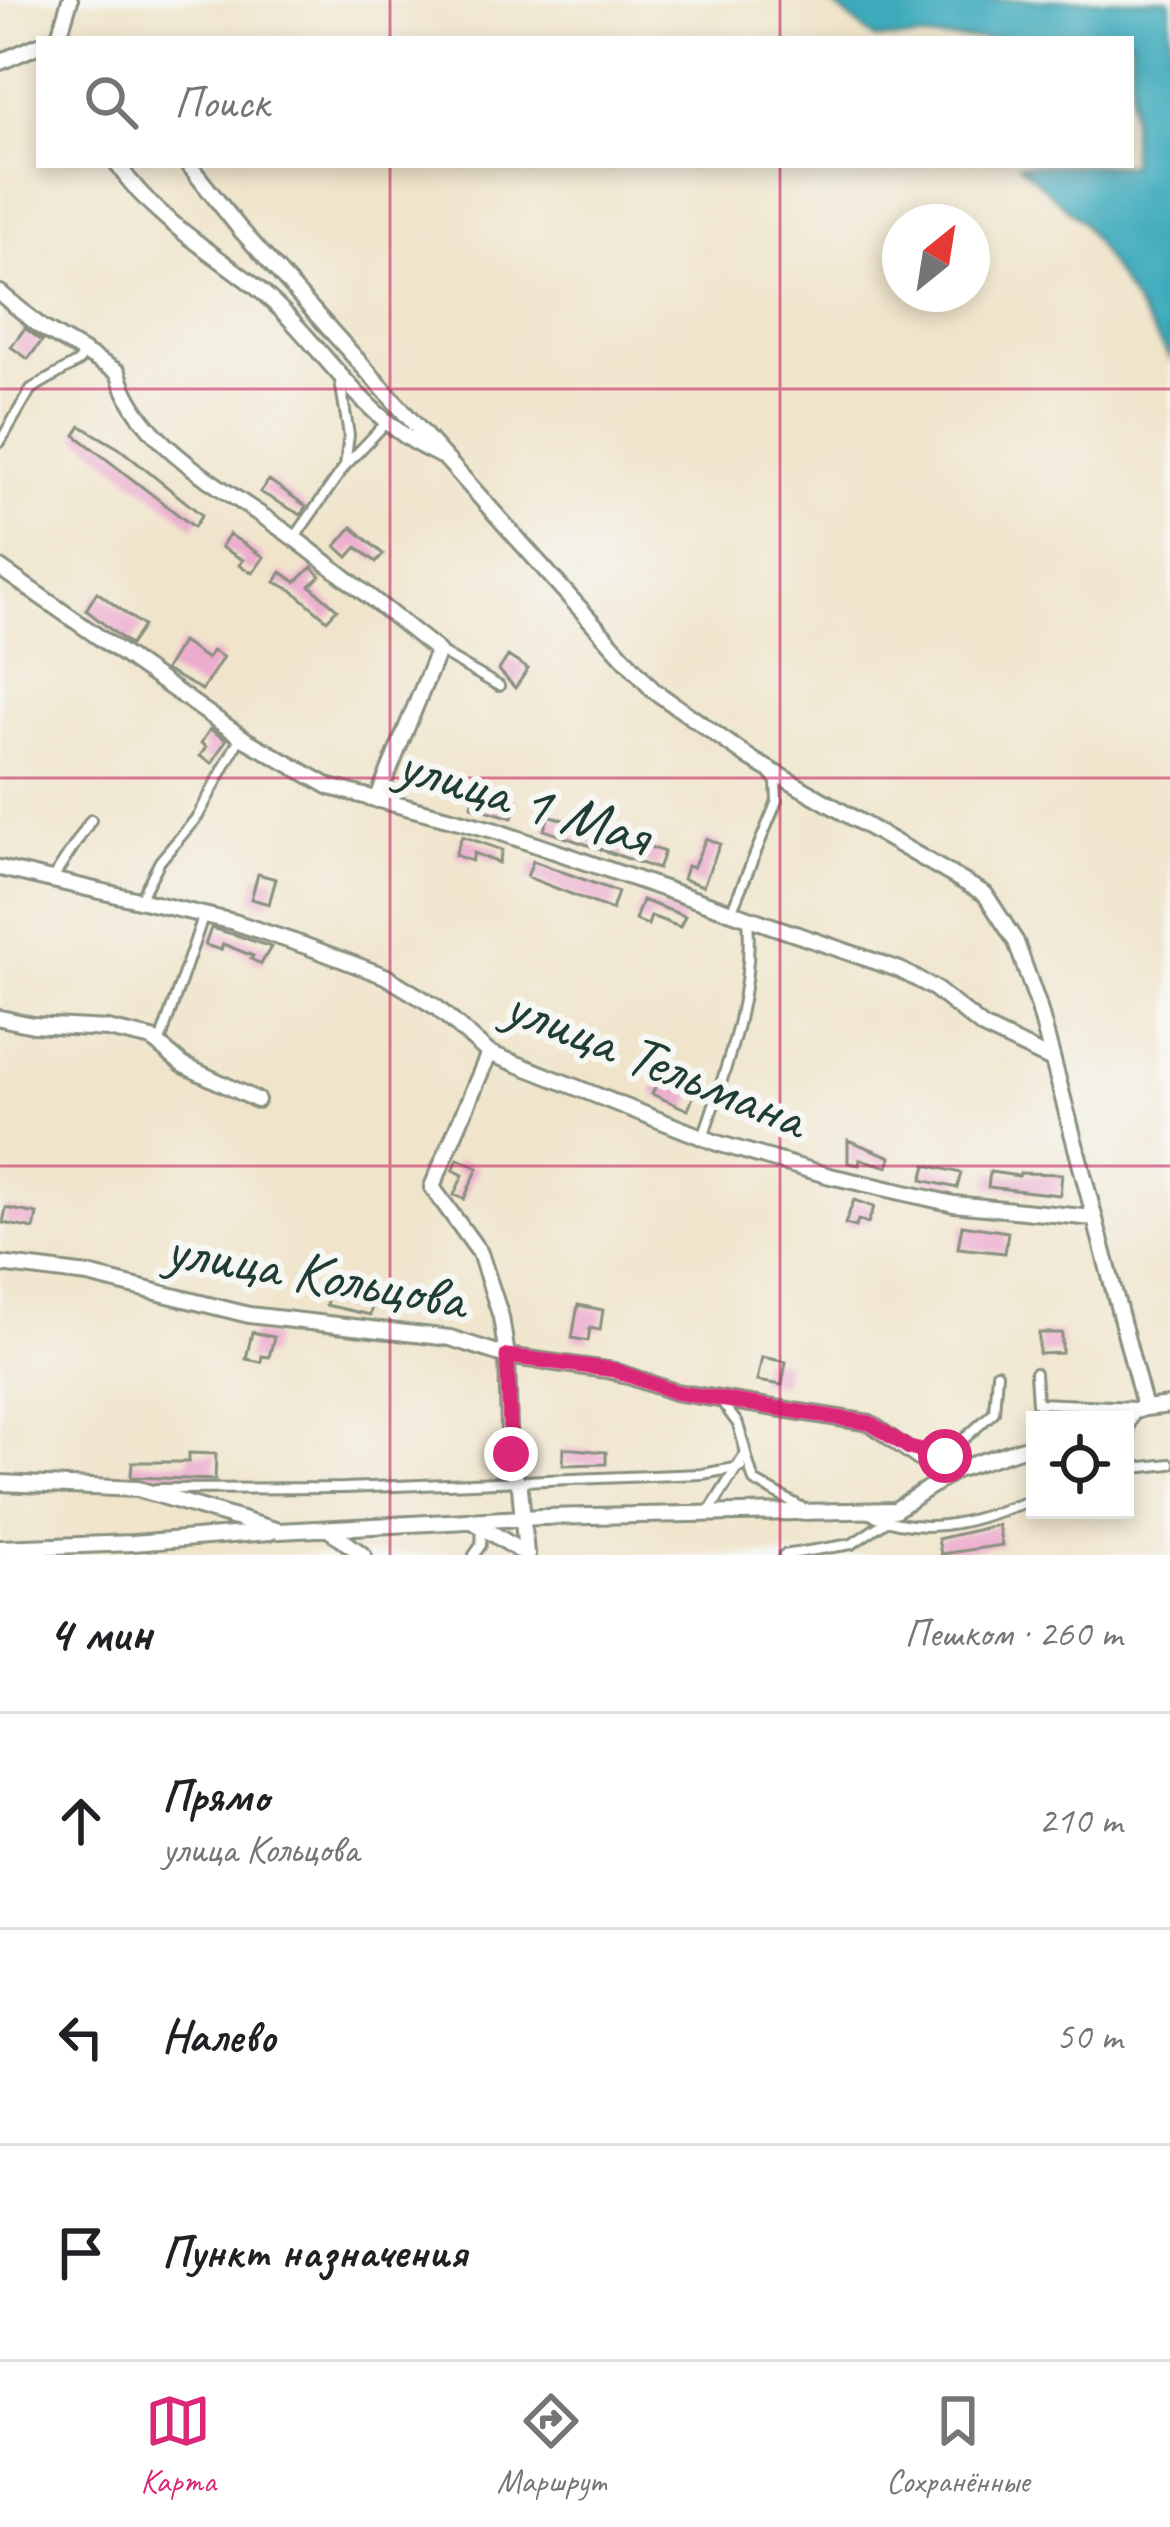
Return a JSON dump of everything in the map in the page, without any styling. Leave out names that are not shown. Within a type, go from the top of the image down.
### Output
[{"type":"street","points":[[58,36],[70,0]]},
{"type":"street","points":[[0,62],[36,46]]},
{"type":"street","points":[[120,168],[151,206],[256,288],[386,424],[444,457]]},
{"type":"street","points":[[191,168],[653,690],[766,768],[985,894],[1016,942],[1038,1004],[1140,1410]]},
{"type":"street","points":[[0,292],[41,327],[118,371],[124,398],[149,429],[438,651],[376,800]]},
{"type":"street","name":"улица 1 Мая","points":[[0,568],[241,736],[330,787],[493,830],[900,970],[934,988],[983,1027],[1050,1059]]},
{"type":"street","name":"улица Тельмана","points":[[0,868],[204,915],[385,976],[436,1007],[489,1053],[703,1138],[830,1176],[953,1204],[1093,1218]]},
{"type":"street","points":[[0,1018],[33,1025],[108,1029],[160,1042],[183,1065],[257,1100]]},
{"type":"street","points":[[489,1053],[432,1186],[480,1253],[490,1278],[507,1356],[510,1466],[517,1478],[526,1555]]},
{"type":"street","name":"улица Кольцова","points":[[0,1264],[88,1275],[249,1315],[450,1338],[507,1356],[614,1370],[675,1392],[870,1423],[924,1462],[956,1470]]},
{"type":"street","points":[[1134,1413],[1170,1406]]},
{"type":"street","points":[[0,1548],[476,1524],[522,1517],[860,1510],[891,1516],[956,1470],[1026,1447]]},
{"type":"street","points":[[0,1483],[138,1489],[279,1532]]},
{"type":"street","points":[[476,1524],[526,1555]]},
{"type":"street","points":[[328,1528],[363,1555]]},
{"type":"lane","points":[[0,442],[31,389],[79,362],[86,353]]},
{"type":"lane","points":[[338,374],[349,435],[345,466]]},
{"type":"lane","points":[[294,538],[345,466],[386,424]]},
{"type":"lane","points":[[438,651],[499,686]]},
{"type":"lane","points":[[140,901],[160,860],[198,815],[241,736]]},
{"type":"lane","points":[[731,911],[777,801],[776,782],[766,768]]},
{"type":"lane","points":[[51,882],[91,820]]},
{"type":"lane","points":[[160,1042],[204,915]]},
{"type":"lane","points":[[703,1138],[736,1038],[748,916]]},
{"type":"lane","points":[[1035,1372],[1037,1403],[1140,1410]]},
{"type":"lane","points":[[909,1448],[939,1457],[952,1452],[994,1412],[997,1373]]},
{"type":"lane","points":[[720,1399],[738,1424],[754,1481],[809,1511]]},
{"type":"lane","points":[[708,1513],[746,1453]]},
{"type":"lane","points":[[1134,1468],[1170,1464]]},
{"type":"lane","points":[[138,1489],[344,1488],[702,1474],[741,1467]]},
{"type":"lane","points":[[784,1555],[852,1544],[891,1516],[942,1528],[1026,1502]]},
{"type":"lane","points":[[474,1555],[481,1544],[476,1524]]},
{"type":"water","points":[[828,0],[1170,0],[1170,359],[1082,222],[1022,168],[1134,168],[1134,36],[871,36]]},
{"type":"building","points":[[25,328],[42,341],[28,359],[11,347]]},
{"type":"building","points":[[81,426],[120,449],[202,515],[194,527],[75,435]]},
{"type":"building","points":[[269,480],[306,506],[301,515],[260,492]]},
{"type":"building","points":[[352,527],[383,554],[376,562],[357,547],[348,557],[336,546]]},
{"type":"building","points":[[229,534],[264,557],[253,573],[239,565],[243,560],[221,547]]},
{"type":"building","points":[[312,567],[320,576],[310,586],[337,609],[327,620],[275,582],[281,572],[296,582]]},
{"type":"building","points":[[97,592],[143,626],[130,645],[86,610]]},
{"type":"building","points":[[182,642],[207,659],[212,651],[223,657],[202,690],[165,670]]},
{"type":"building","points":[[508,656],[528,669],[515,688],[499,670]]},
{"type":"building","points":[[210,729],[226,740],[212,763],[200,756]]},
{"type":"building","points":[[470,786],[517,801],[512,818],[471,806]]},
{"type":"building","points":[[549,815],[664,852],[658,869],[544,830]]},
{"type":"building","points":[[462,836],[502,850],[499,863],[474,853],[472,861],[455,855]]},
{"type":"building","points":[[706,838],[720,844],[703,886],[683,879]]},
{"type":"building","points":[[533,861],[618,892],[612,910],[527,877]]},
{"type":"building","points":[[258,874],[276,879],[269,904],[251,899]]},
{"type":"building","points":[[642,900],[685,916],[680,927],[651,916],[648,925],[635,920]]},
{"type":"building","points":[[211,928],[271,947],[261,964],[223,944],[221,950],[205,945]]},
{"type":"building","points":[[660,1077],[695,1092],[688,1110],[652,1094]]},
{"type":"building","points":[[848,1140],[891,1157],[888,1167],[860,1159],[859,1165],[848,1163]]},
{"type":"building","points":[[458,1159],[478,1168],[464,1199],[454,1195],[463,1175],[453,1170]]},
{"type":"building","points":[[926,1165],[961,1173],[957,1188],[922,1180]]},
{"type":"building","points":[[990,1172],[1062,1174],[1060,1195],[988,1187]]},
{"type":"building","points":[[854,1200],[874,1207],[868,1223],[858,1220],[856,1227],[845,1224]]},
{"type":"building","points":[[6,1208],[37,1214],[34,1229],[3,1223]]},
{"type":"building","points":[[962,1225],[1008,1232],[1005,1253],[958,1248]]},
{"type":"building","points":[[331,1284],[374,1295],[370,1315],[326,1305]]},
{"type":"building","points":[[578,1305],[603,1310],[600,1330],[590,1328],[588,1341],[572,1338]]},
{"type":"building","points":[[252,1332],[274,1337],[269,1357],[262,1356],[261,1362],[246,1359]]},
{"type":"building","points":[[1039,1333],[1062,1333],[1062,1353],[1039,1354]]},
{"type":"building","points":[[762,1357],[786,1362],[782,1385],[757,1381]]},
{"type":"building","points":[[564,1448],[606,1452],[606,1464],[563,1465]]},
{"type":"building","points":[[189,1453],[216,1454],[215,1480],[131,1477],[132,1462],[189,1462]]},
{"type":"building","points":[[998,1525],[1002,1545],[941,1554],[938,1539]]},
{"type":"route","points":[[511,1454],[507,1356],[614,1370],[675,1392],[870,1423],[909,1448],[945,1456]]}]
